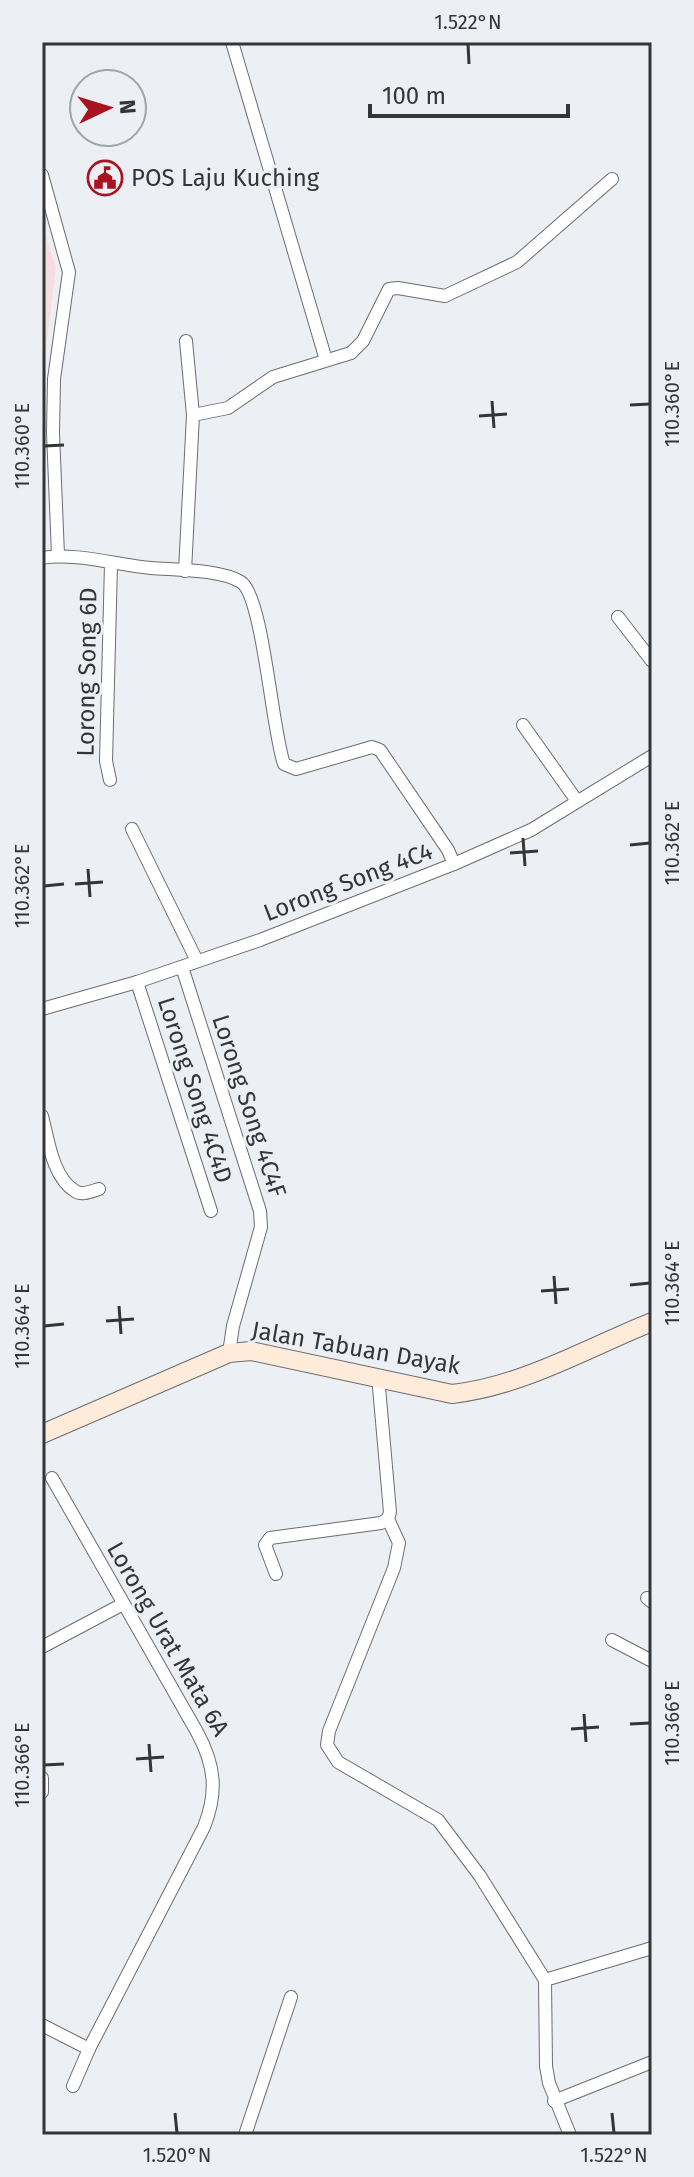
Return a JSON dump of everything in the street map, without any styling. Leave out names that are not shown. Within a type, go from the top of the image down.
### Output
[{"type":"street","points":[[232,42],[326,360]]},
{"type":"street","points":[[42,175],[69,272],[54,379],[58,555]]},
{"type":"street","points":[[193,415],[228,408],[273,377],[351,353],[363,341],[389,289],[445,296],[517,262],[612,179]]},
{"type":"street","points":[[185,571],[193,415],[186,341]]},
{"type":"street","points":[[42,558],[58,555],[218,575],[240,582],[249,592],[260,631],[274,728],[284,764],[296,769],[372,747],[380,750],[448,850],[454,864]]},
{"type":"street","name":"Lorong Song 6D","points":[[110,780],[106,761],[111,564]]},
{"type":"street","points":[[618,617],[652,661]]},
{"type":"street","points":[[523,725],[577,801]]},
{"type":"street","name":"Lorong Song 4C4","points":[[42,1009],[182,967],[362,902],[454,864],[531,830],[652,756]]},
{"type":"street","points":[[132,829],[197,961]]},
{"type":"street","name":"Lorong Song 4C4F","points":[[182,967],[260,1211],[261,1227],[233,1326],[229,1353]]},
{"type":"street","name":"Lorong Song 4C4D","points":[[137,982],[211,1211]]},
{"type":"street","points":[[42,1116],[56,1165],[64,1180],[75,1192],[99,1189]]},
{"type":"street","name":"Jalan Tabuan Dayak","points":[[229,1353],[251,1351],[452,1394],[480,1391],[553,1365],[652,1322]]},
{"type":"street","points":[[42,1434],[229,1353]]},
{"type":"street","points":[[378,1376],[388,1519],[399,1543],[396,1560],[329,1731],[327,1745],[338,1762],[430,1814],[480,1876],[545,1980],[546,2066],[554,2101],[570,2135]]},
{"type":"street","name":"Lorong Urat Mata 6A","points":[[52,1478],[208,1751],[214,1781],[214,1795],[204,1827],[89,2049],[73,2086]]},
{"type":"street","points":[[276,1574],[265,1545],[270,1538],[381,1523],[388,1519]]},
{"type":"street","points":[[42,1647],[123,1604]]},
{"type":"street","points":[[612,1640],[652,1661]]},
{"type":"street","points":[[42,1778],[42,1792]]},
{"type":"street","points":[[545,1980],[652,1948]]},
{"type":"street","points":[[245,2135],[291,1997]]},
{"type":"street","points":[[42,2025],[89,2049]]},
{"type":"street","points":[[554,2101],[652,2062]]},
{"type":"shaded area","points":[[42,224],[56,268],[42,380]]},
{"type":"place","name":"POS Laju Kuching","points":[[105,178]]}]
